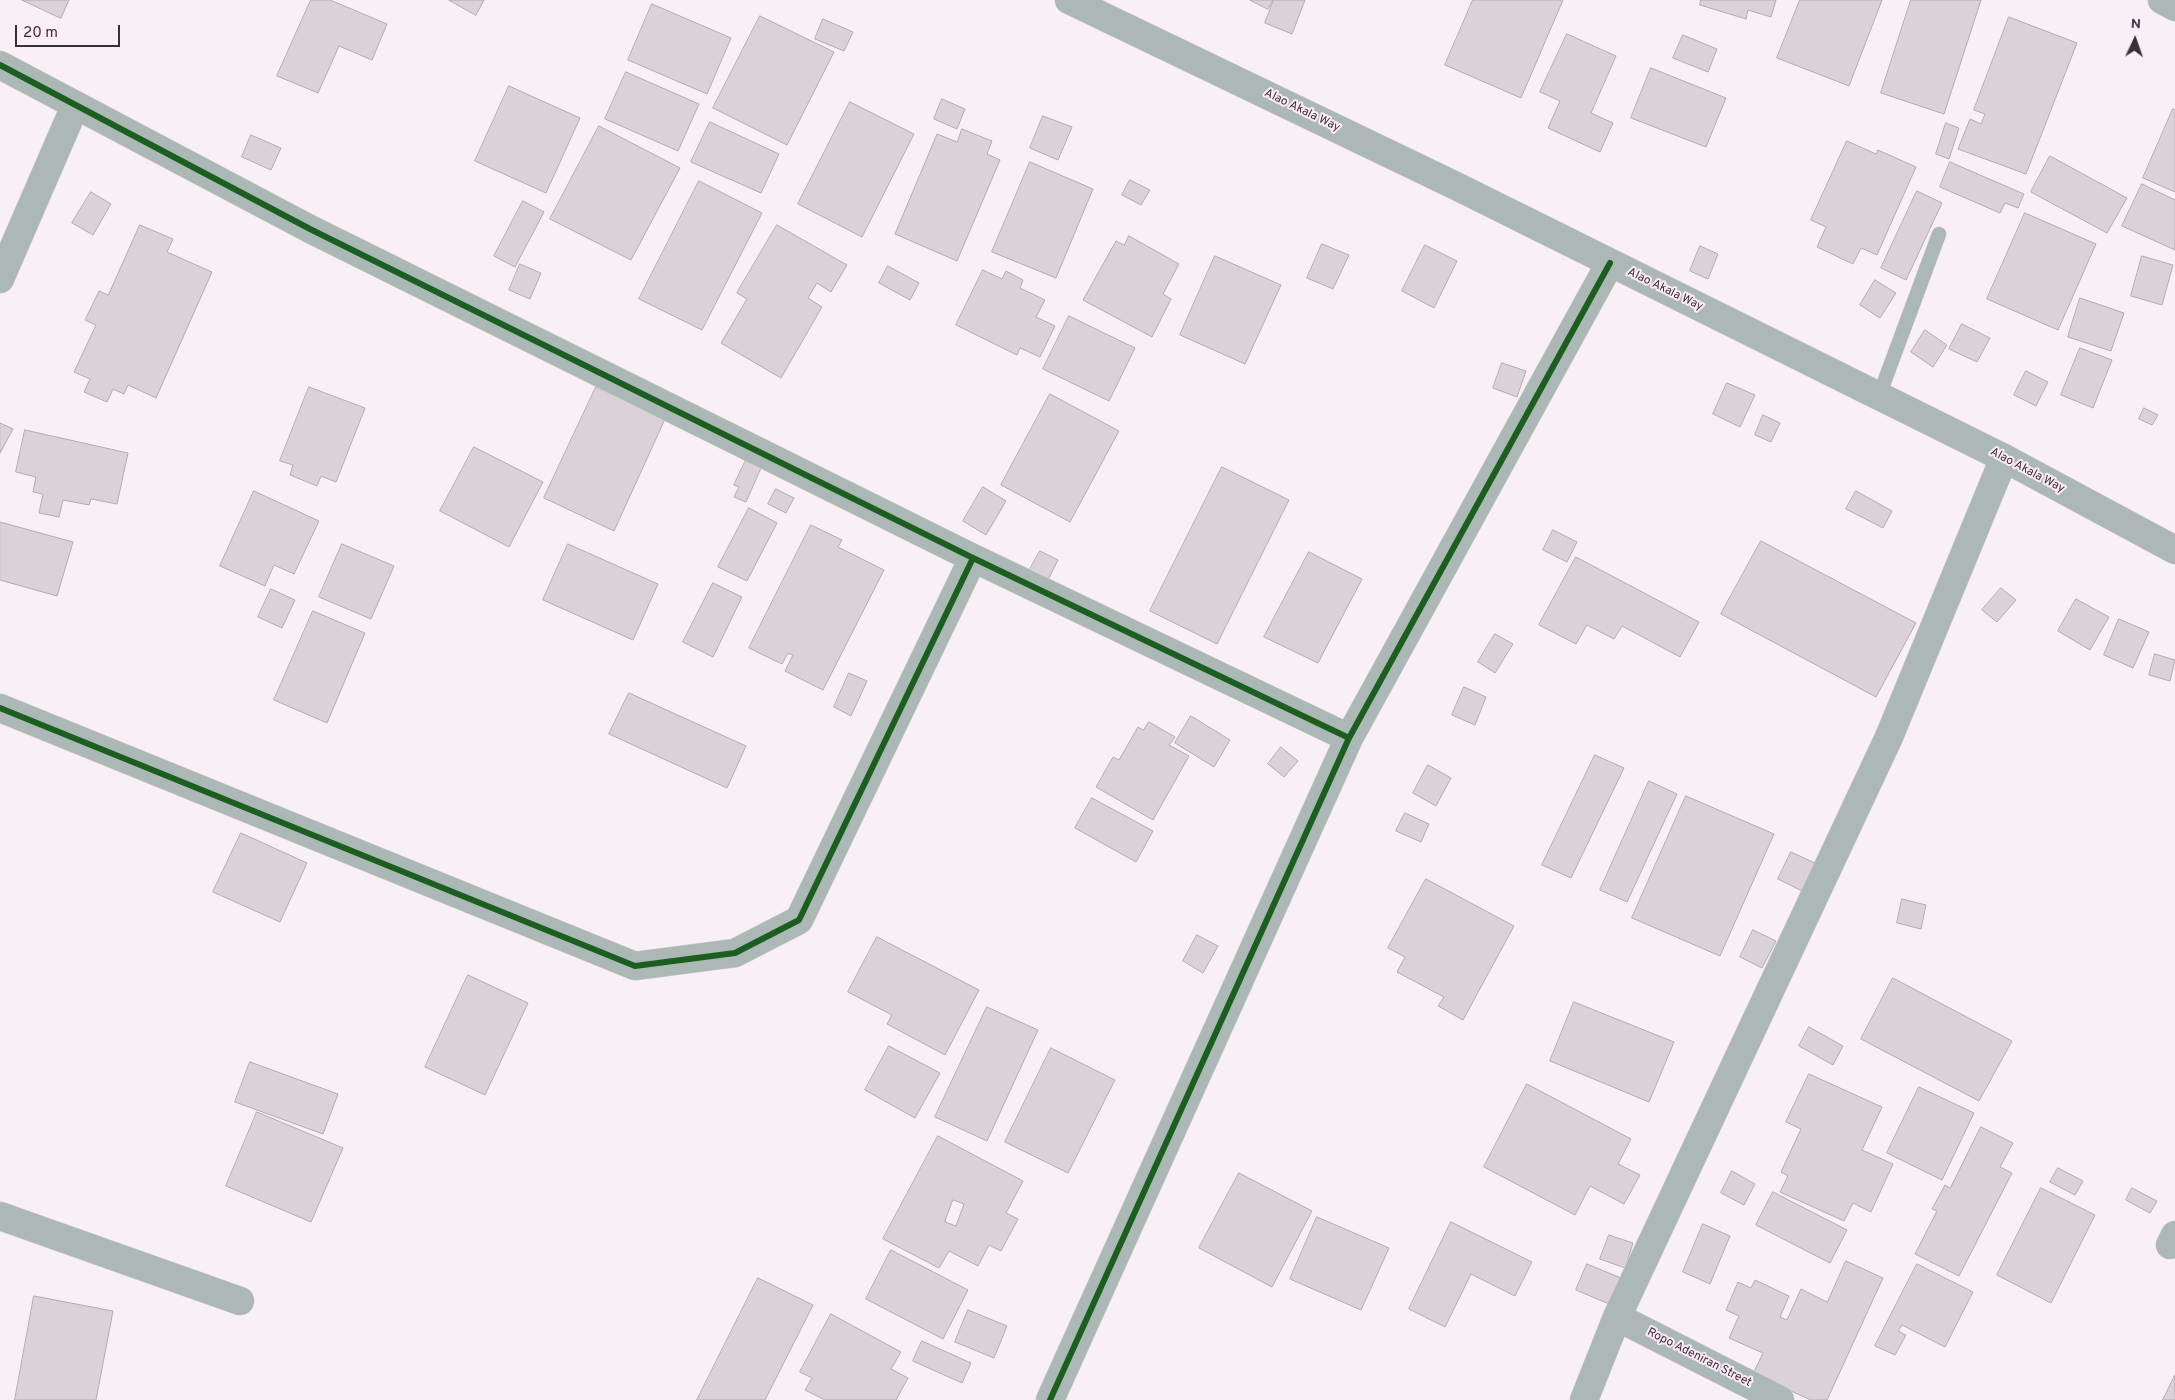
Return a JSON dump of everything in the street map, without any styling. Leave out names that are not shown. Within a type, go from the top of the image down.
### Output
[{"type":"street","name":"Alao Akala Way","points":[[1069,0],[1454,185],[2004,458],[2175,550]]},
{"type":"street","points":[[2162,0],[2175,7]]},
{"type":"street","points":[[0,65],[310,229],[973,558],[1349,738]]},
{"type":"street","points":[[0,279],[75,106]]},
{"type":"street","points":[[1050,1400],[1349,738],[1610,263]]},
{"type":"street","points":[[1584,1400],[1617,1317],[1889,737],[2004,458]]},
{"type":"street","points":[[0,708],[635,966],[735,953],[799,920],[973,558]]},
{"type":"street","points":[[0,1216],[240,1301]]},
{"type":"street","name":"Ropo Adeniran Street","points":[[1617,1317],[1780,1400]]},
{"type":"lane","points":[[1879,396],[1939,234]]},
{"type":"building","points":[[22,0],[69,0],[61,18]]},
{"type":"building","points":[[311,0],[330,0],[387,24],[372,60],[339,46],[318,93],[277,76]]},
{"type":"building","points":[[449,0],[484,0],[476,15]]},
{"type":"building","points":[[1250,0],[1273,0],[1268,9]]},
{"type":"building","points":[[1274,0],[1305,0],[1292,34],[1265,23]]},
{"type":"building","points":[[1473,0],[1563,0],[1521,98],[1445,65]]},
{"type":"building","points":[[1701,0],[1776,0],[1771,17],[1748,10],[1746,19],[1700,5]]},
{"type":"building","points":[[1800,0],[1882,0],[1849,86],[1777,58]]},
{"type":"building","points":[[1911,0],[1981,0],[1944,114],[1881,93]]},
{"type":"building","points":[[652,4],[731,38],[707,94],[628,60]]},
{"type":"building","points":[[760,16],[834,52],[787,145],[713,108]]},
{"type":"building","points":[[2009,17],[2077,43],[2026,174],[1958,149],[1970,119],[1981,124],[1985,114],[1974,110]]},
{"type":"building","points":[[823,19],[853,32],[844,51],[815,39]]},
{"type":"building","points":[[1567,34],[1616,56],[1591,113],[1613,123],[1600,152],[1548,128],[1560,101],[1540,92]]},
{"type":"building","points":[[1683,35],[1717,49],[1708,72],[1673,58]]},
{"type":"building","points":[[1651,68],[1726,98],[1706,147],[1631,118]]},
{"type":"building","points":[[626,72],[699,104],[678,151],[605,119]]},
{"type":"building","points":[[509,86],[580,118],[546,193],[475,161]]},
{"type":"building","points":[[942,99],[965,109],[957,129],[934,119]]},
{"type":"building","points":[[850,102],[914,134],[862,237],[798,204]]},
{"type":"building","points":[[2173,109],[2175,110],[2175,192],[2143,178]]},
{"type":"building","points":[[1043,116],[1072,127],[1058,160],[1030,148]]},
{"type":"building","points":[[710,122],[779,154],[761,193],[691,162]]},
{"type":"building","points":[[1946,123],[1959,128],[1949,159],[1936,154]]},
{"type":"building","points":[[599,126],[680,168],[631,260],[550,219]]},
{"type":"building","points":[[962,129],[992,141],[987,154],[1000,160],[957,261],[895,234],[937,134],[957,142]]},
{"type":"building","points":[[251,135],[281,148],[271,170],[242,157]]},
{"type":"building","points":[[1847,141],[1876,154],[1878,150],[1916,167],[1877,255],[1861,248],[1853,264],[1817,247],[1826,227],[1811,220]]},
{"type":"building","points":[[2050,156],[2127,198],[2107,233],[2031,192]]},
{"type":"building","points":[[1030,162],[1093,189],[1056,278],[992,252]]},
{"type":"building","points":[[1950,162],[2024,194],[2018,208],[2005,203],[2000,213],[1940,187]]},
{"type":"building","points":[[1130,180],[1150,190],[1141,205],[1122,195]]},
{"type":"building","points":[[699,181],[762,213],[702,330],[639,299]]},
{"type":"building","points":[[2142,184],[2175,200],[2175,250],[2122,226]]},
{"type":"building","points":[[1917,191],[1942,203],[1906,280],[1881,268]]},
{"type":"building","points":[[91,192],[111,204],[93,235],[72,223]]},
{"type":"building","points":[[523,201],[544,212],[515,267],[494,256]]},
{"type":"building","points":[[2025,213],[2096,244],[2058,330],[1987,299]]},
{"type":"building","points":[[140,225],[173,239],[167,252],[212,272],[156,398],[128,385],[124,394],[113,389],[107,402],[84,392],[90,379],[74,372],[96,325],[85,320],[99,291],[108,295]]},
{"type":"building","points":[[777,225],[847,265],[831,292],[817,283],[808,298],[822,307],[781,378],[721,343],[747,299],[737,293]]},
{"type":"building","points":[[1129,236],[1179,264],[1163,294],[1171,299],[1152,337],[1083,300],[1116,241],[1124,245]]},
{"type":"building","points":[[1322,244],[1349,255],[1333,289],[1307,278]]},
{"type":"building","points":[[1425,245],[1457,261],[1434,308],[1402,291]]},
{"type":"building","points":[[1700,246],[1718,254],[1708,279],[1690,271]]},
{"type":"building","points":[[1215,256],[1281,285],[1245,364],[1180,335]]},
{"type":"building","points":[[2142,256],[2173,265],[2162,305],[2131,296]]},
{"type":"building","points":[[520,264],[541,273],[530,299],[509,290]]},
{"type":"building","points":[[888,266],[919,283],[910,300],[879,283]]},
{"type":"building","points":[[983,270],[1002,279],[1006,271],[1023,280],[1020,288],[1045,300],[1036,317],[1055,326],[1040,357],[1020,348],[1017,355],[956,325]]},
{"type":"building","points":[[1875,280],[1896,293],[1880,318],[1860,305]]},
{"type":"building","points":[[2080,298],[2124,313],[2111,351],[2068,337]]},
{"type":"building","points":[[1069,316],[1135,348],[1109,401],[1043,369]]},
{"type":"building","points":[[1962,324],[1990,338],[1977,362],[1949,349]]},
{"type":"building","points":[[1925,330],[1947,345],[1933,367],[1911,352]]},
{"type":"building","points":[[2080,348],[2112,360],[2093,408],[2061,395]]},
{"type":"building","points":[[1502,363],[1526,371],[1517,397],[1493,388]]},
{"type":"building","points":[[2026,371],[2048,382],[2036,406],[2014,395]]},
{"type":"building","points":[[1727,383],[1755,395],[1740,427],[1713,414]]},
{"type":"building","points":[[309,387],[365,408],[336,482],[321,476],[317,486],[290,475],[293,465],[280,461]]},
{"type":"building","points":[[596,387],[665,419],[614,531],[544,498]]},
{"type":"building","points":[[1050,394],[1119,431],[1070,522],[1001,485]]},
{"type":"building","points":[[2144,408],[2158,415],[2152,425],[2139,419]]},
{"type":"building","points":[[1763,415],[1780,423],[1771,442],[1755,435]]},
{"type":"building","points":[[0,423],[13,429],[0,453]]},
{"type":"building","points":[[25,430],[128,453],[117,504],[91,499],[89,505],[63,500],[59,517],[39,513],[43,494],[33,492],[36,477],[16,472]]},
{"type":"building","points":[[474,447],[543,482],[509,547],[440,511]]},
{"type":"building","points":[[746,460],[761,468],[746,502],[734,497],[739,487],[734,485]]},
{"type":"building","points":[[1222,467],[1289,500],[1217,644],[1150,611]]},
{"type":"building","points":[[983,487],[1006,501],[986,535],[963,521]]},
{"type":"building","points":[[776,489],[794,498],[786,513],[768,504]]},
{"type":"building","points":[[254,491],[319,521],[294,574],[274,565],[265,586],[220,566]]},
{"type":"building","points":[[1856,491],[1892,511],[1883,528],[1846,509]]},
{"type":"building","points":[[749,508],[777,523],[747,581],[718,567]]},
{"type":"building","points":[[0,522],[73,542],[57,596],[0,580]]},
{"type":"building","points":[[811,525],[842,540],[838,547],[884,570],[823,690],[785,671],[793,655],[788,653],[782,664],[749,648]]},
{"type":"building","points":[[1553,530],[1577,542],[1567,562],[1543,550]]},
{"type":"building","points":[[1761,541],[1916,623],[1876,697],[1721,614]]},
{"type":"building","points":[[342,544],[394,566],[371,619],[319,597]]},
{"type":"building","points":[[568,544],[658,584],[633,640],[543,600]]},
{"type":"building","points":[[1040,551],[1058,560],[1048,580],[1029,571]]},
{"type":"building","points":[[1309,552],[1362,579],[1318,663],[1264,637]]},
{"type":"building","points":[[1576,557],[1699,622],[1680,657],[1622,626],[1614,639],[1587,625],[1576,644],[1539,625]]},
{"type":"building","points":[[713,583],[742,597],[713,657],[683,642]]},
{"type":"building","points":[[2001,588],[2016,600],[1997,622],[1982,610]]},
{"type":"building","points":[[271,589],[295,600],[282,628],[258,617]]},
{"type":"building","points":[[2076,599],[2109,617],[2090,650],[2058,631]]},
{"type":"building","points":[[313,611],[365,633],[327,723],[274,700]]},
{"type":"building","points":[[2119,619],[2149,632],[2133,668],[2104,655]]},
{"type":"building","points":[[1495,634],[1513,644],[1495,673],[1478,662]]},
{"type":"building","points":[[2155,654],[2175,660],[2170,681],[2149,675]]},
{"type":"building","points":[[849,673],[867,681],[851,716],[834,707]]},
{"type":"building","points":[[1464,687],[1486,697],[1475,725],[1452,715]]},
{"type":"building","points":[[629,693],[746,746],[727,788],[609,734]]},
{"type":"building","points":[[1191,716],[1230,740],[1214,767],[1175,743]]},
{"type":"building","points":[[1149,722],[1175,737],[1169,745],[1189,756],[1153,820],[1096,787],[1113,757],[1119,760],[1138,727],[1143,730]]},
{"type":"building","points":[[1281,747],[1298,761],[1284,777],[1268,764]]},
{"type":"building","points":[[1595,755],[1624,768],[1571,878],[1542,865]]},
{"type":"building","points":[[1428,765],[1451,778],[1436,806],[1413,793]]},
{"type":"building","points":[[1649,781],[1677,794],[1627,902],[1600,890]]},
{"type":"building","points":[[1686,796],[1774,834],[1720,956],[1632,918]]},
{"type":"building","points":[[1092,798],[1153,831],[1136,862],[1075,828]]},
{"type":"building","points":[[1405,813],[1429,824],[1421,842],[1396,831]]},
{"type":"building","points":[[241,833],[307,863],[280,922],[213,892]]},
{"type":"building","points":[[1791,852],[1817,864],[1804,892],[1778,879]]},
{"type":"building","points":[[1426,879],[1514,926],[1463,1020],[1438,1006],[1444,997],[1397,972],[1405,957],[1388,948]]},
{"type":"building","points":[[1902,899],[1926,905],[1921,929],[1897,923]]},
{"type":"building","points":[[1753,930],[1776,941],[1762,968],[1740,957]]},
{"type":"building","points":[[1197,935],[1218,946],[1203,973],[1183,961]]},
{"type":"building","points":[[877,937],[979,990],[945,1055],[887,1024],[892,1015],[848,992]]},
{"type":"building","points":[[468,975],[528,1003],[485,1095],[425,1067]]},
{"type":"building","points":[[1893,978],[2012,1041],[1979,1101],[1861,1039]]},
{"type":"building","points":[[1574,1002],[1674,1042],[1649,1102],[1550,1061]]},
{"type":"building","points":[[987,1007],[1038,1030],[987,1141],[935,1117]]},
{"type":"building","points":[[1809,1027],[1843,1046],[1833,1065],[1799,1046]]},
{"type":"building","points":[[889,1046],[940,1073],[915,1118],[865,1090]]},
{"type":"building","points":[[1051,1048],[1115,1080],[1068,1173],[1005,1142]]},
{"type":"building","points":[[250,1062],[338,1094],[323,1134],[235,1102]]},
{"type":"building","points":[[1809,1074],[1882,1107],[1862,1150],[1893,1164],[1871,1212],[1853,1203],[1844,1221],[1780,1192],[1788,1176],[1781,1172],[1801,1129],[1786,1122]]},
{"type":"building","points":[[1527,1084],[1631,1139],[1618,1164],[1640,1175],[1624,1204],[1590,1186],[1575,1215],[1484,1167]]},
{"type":"building","points":[[1919,1087],[1974,1113],[1942,1180],[1887,1153]]},
{"type":"building","points":[[257,1112],[343,1148],[311,1222],[226,1186]]},
{"type":"building","points":[[1981,1127],[2013,1143],[2000,1167],[2012,1173],[1959,1276],[1915,1254],[1937,1211],[1932,1209],[1945,1185],[1950,1188]]},
{"type":"building","points":[[938,1136],[1023,1181],[1006,1213],[1018,1219],[1001,1251],[989,1245],[978,1266],[949,1251],[939,1268],[883,1239]],"holes":[[[953,1200],[964,1204],[956,1226],[945,1222]]]},
{"type":"building","points":[[2058,1168],[2083,1181],[2075,1195],[2050,1182]]},
{"type":"building","points":[[1732,1171],[1755,1184],[1744,1205],[1721,1193]]},
{"type":"building","points":[[1239,1173],[1312,1211],[1272,1287],[1199,1248]]},
{"type":"building","points":[[2041,1188],[2095,1215],[2051,1303],[1997,1275]]},
{"type":"building","points":[[2132,1188],[2157,1201],[2150,1213],[2126,1200]]},
{"type":"building","points":[[1773,1192],[1847,1230],[1830,1263],[1756,1225]]},
{"type":"building","points":[[1317,1217],[1389,1248],[1361,1310],[1290,1279]]},
{"type":"building","points":[[1451,1222],[1532,1262],[1515,1296],[1471,1274],[1445,1327],[1409,1309]]},
{"type":"building","points":[[1703,1224],[1730,1236],[1710,1284],[1683,1272]]},
{"type":"building","points":[[1609,1235],[1633,1243],[1625,1268],[1600,1259]]},
{"type":"building","points":[[891,1250],[968,1290],[943,1339],[866,1299]]},
{"type":"building","points":[[1846,1261],[1883,1278],[1827,1400],[1811,1400],[1753,1374],[1763,1353],[1729,1338],[1739,1316],[1726,1310],[1738,1282],[1751,1288],[1755,1280],[1789,1296],[1780,1317],[1787,1320],[1801,1289],[1827,1302]]},
{"type":"building","points":[[1587,1264],[1621,1278],[1609,1304],[1576,1290]]},
{"type":"building","points":[[1917,1264],[1973,1292],[1945,1347],[1902,1325],[1898,1331],[1906,1335],[1895,1355],[1875,1346]]},
{"type":"building","points":[[758,1278],[813,1305],[765,1400],[697,1400]]},
{"type":"building","points":[[34,1296],[113,1311],[96,1400],[15,1400]]},
{"type":"building","points":[[968,1310],[1007,1326],[994,1358],[955,1342]]},
{"type":"building","points":[[831,1314],[901,1352],[891,1369],[908,1378],[896,1400],[825,1400],[805,1390],[812,1378],[800,1372]]},
{"type":"building","points":[[922,1341],[971,1363],[962,1383],[913,1361]]},
{"type":"building","points":[[2175,1375],[2175,1400],[2163,1400]]},
{"type":"cycle path","points":[[0,65],[310,229],[973,558],[1349,738]]},
{"type":"cycle path","points":[[1050,1400],[1349,738],[1610,263]]},
{"type":"cycle path","points":[[0,708],[635,966],[735,953],[799,920],[973,558]]}]
